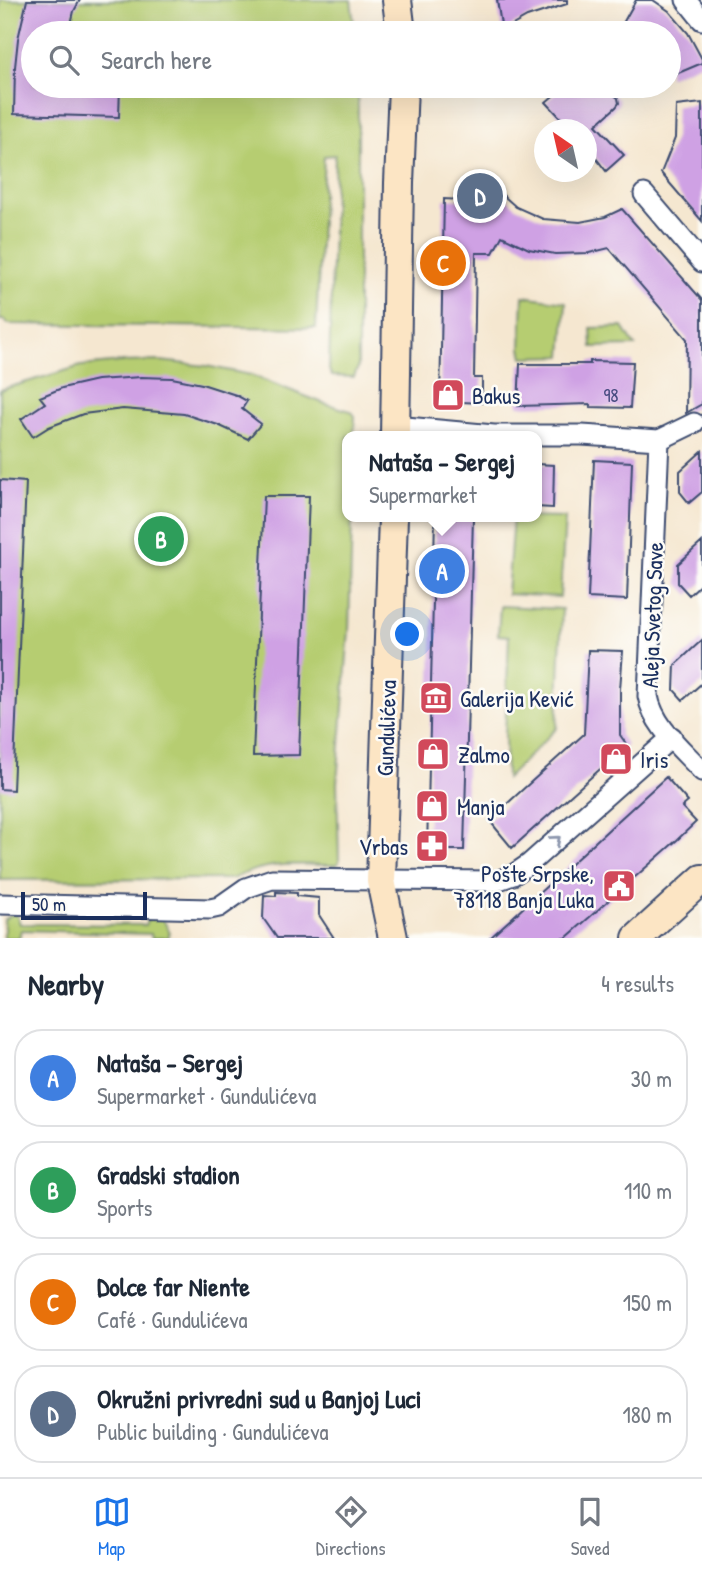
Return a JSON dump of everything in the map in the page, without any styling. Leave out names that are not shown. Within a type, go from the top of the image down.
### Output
[{"type":"street","points":[[397,0],[400,21]]},
{"type":"street","points":[[686,0],[702,20]]},
{"type":"street","points":[[395,431],[403,98]]},
{"type":"street","points":[[644,194],[702,262]]},
{"type":"street","points":[[542,435],[659,440],[694,423]]},
{"type":"street","name":"Aleja Svetog Save","points":[[659,440],[647,680],[651,710],[702,771]]},
{"type":"street","name":"Gundulićeva","points":[[393,522],[382,881],[393,938]]},
{"type":"street","points":[[0,904],[210,909],[219,907],[246,888],[272,879],[505,879],[529,864],[672,737]]},
{"type":"street","points":[[637,938],[702,879]]},
{"type":"green space","points":[[0,0],[351,0],[354,21],[21,21],[21,98],[358,98],[358,367],[354,377],[332,376],[329,370],[335,155],[324,156],[316,328],[8,324],[0,320]]},
{"type":"green space","points":[[523,296],[566,302],[562,356],[523,357]]},
{"type":"green space","points":[[623,327],[635,346],[592,347],[591,328]]},
{"type":"green space","points":[[160,361],[251,375],[351,411],[355,416],[354,431],[342,431],[342,522],[352,522],[349,630],[337,783],[337,865],[271,866],[232,879],[0,880],[0,390],[81,366]]},
{"type":"green space","points":[[542,518],[565,518],[560,597],[507,594],[513,522],[542,522]]},
{"type":"green space","points":[[500,606],[562,609],[557,728],[506,779],[509,636],[498,635]]},
{"type":"green space","points":[[13,914],[17,915],[20,924],[145,925],[149,915],[161,916],[170,932],[168,938],[152,938],[151,934],[21,930],[19,938],[4,938],[4,919]]},
{"type":"building","points":[[27,0],[80,0],[72,21],[22,21]]},
{"type":"building","points":[[497,0],[567,0],[567,4],[520,21],[500,21]]},
{"type":"building","points":[[636,0],[653,0],[678,21],[624,21]]},
{"type":"building","points":[[681,25],[688,33],[702,63],[681,72]]},
{"type":"building","points":[[21,26],[21,98],[120,98],[119,117],[14,114]]},
{"type":"building","points":[[551,98],[618,98],[616,107],[597,124],[597,119],[562,119],[546,102]]},
{"type":"building","points":[[702,103],[702,221],[661,173],[675,138],[676,106]]},
{"type":"building","points":[[597,126],[624,155],[606,171],[597,159]]},
{"type":"building","points":[[487,181],[516,207],[543,219],[580,222],[605,217],[622,209],[702,300],[702,404],[686,413],[687,339],[609,248],[589,253],[555,254],[529,249],[502,236],[493,253],[476,253],[474,378],[482,378],[482,403],[440,401],[444,199],[462,200]]},
{"type":"building","points":[[590,361],[633,362],[630,408],[590,407],[590,404],[518,406],[520,364],[590,364]]},
{"type":"building","points":[[172,378],[236,395],[247,401],[242,409],[261,424],[248,439],[218,425],[184,414],[123,409],[83,414],[49,427],[33,437],[21,419],[45,403],[40,397],[62,388],[97,380]]},
{"type":"building","points":[[702,451],[702,492],[689,503],[680,492],[680,471]]},
{"type":"building","points":[[594,460],[632,462],[627,600],[588,598]]},
{"type":"building","points":[[542,464],[554,465],[553,508],[542,507]]},
{"type":"building","points":[[0,480],[26,482],[13,790],[0,789]]},
{"type":"building","points":[[264,496],[309,496],[299,755],[253,756]]},
{"type":"building","points":[[435,522],[473,522],[464,850],[427,850]]},
{"type":"building","points":[[702,542],[702,583],[689,595],[678,583],[678,564]]},
{"type":"building","points":[[702,640],[702,683],[683,700],[674,690],[675,665]]},
{"type":"building","points":[[588,650],[623,651],[620,735],[627,745],[512,848],[489,820],[584,734]]},
{"type":"building","points":[[666,777],[688,802],[682,807],[696,822],[677,840],[566,938],[490,938]]},
{"type":"building","points":[[276,892],[319,898],[319,915],[334,938],[277,938],[263,918],[264,895],[276,896]]},
{"type":"place","name":"Okružni privredni sud u Banjoj Luci","points":[[480,196]]},
{"type":"place","name":"Dolce far Niente","points":[[443,263]]},
{"type":"place","name":"Bakus","points":[[448,395]]},
{"type":"place","name":"Gradski stadion","points":[[161,539]]},
{"type":"place","name":"Nataša - Sergej","points":[[442,571]]},
{"type":"place","name":"Galerija Kević","points":[[436,698]]},
{"type":"place","name":"Zalmo","points":[[433,754]]},
{"type":"place","name":"Iris","points":[[616,759]]},
{"type":"place","name":"Manja","points":[[432,806]]},
{"type":"place","name":"Vrbas","points":[[432,846]]},
{"type":"place","name":"Pošte Srpske, 78118 Banja Luka","points":[[619,886]]}]
